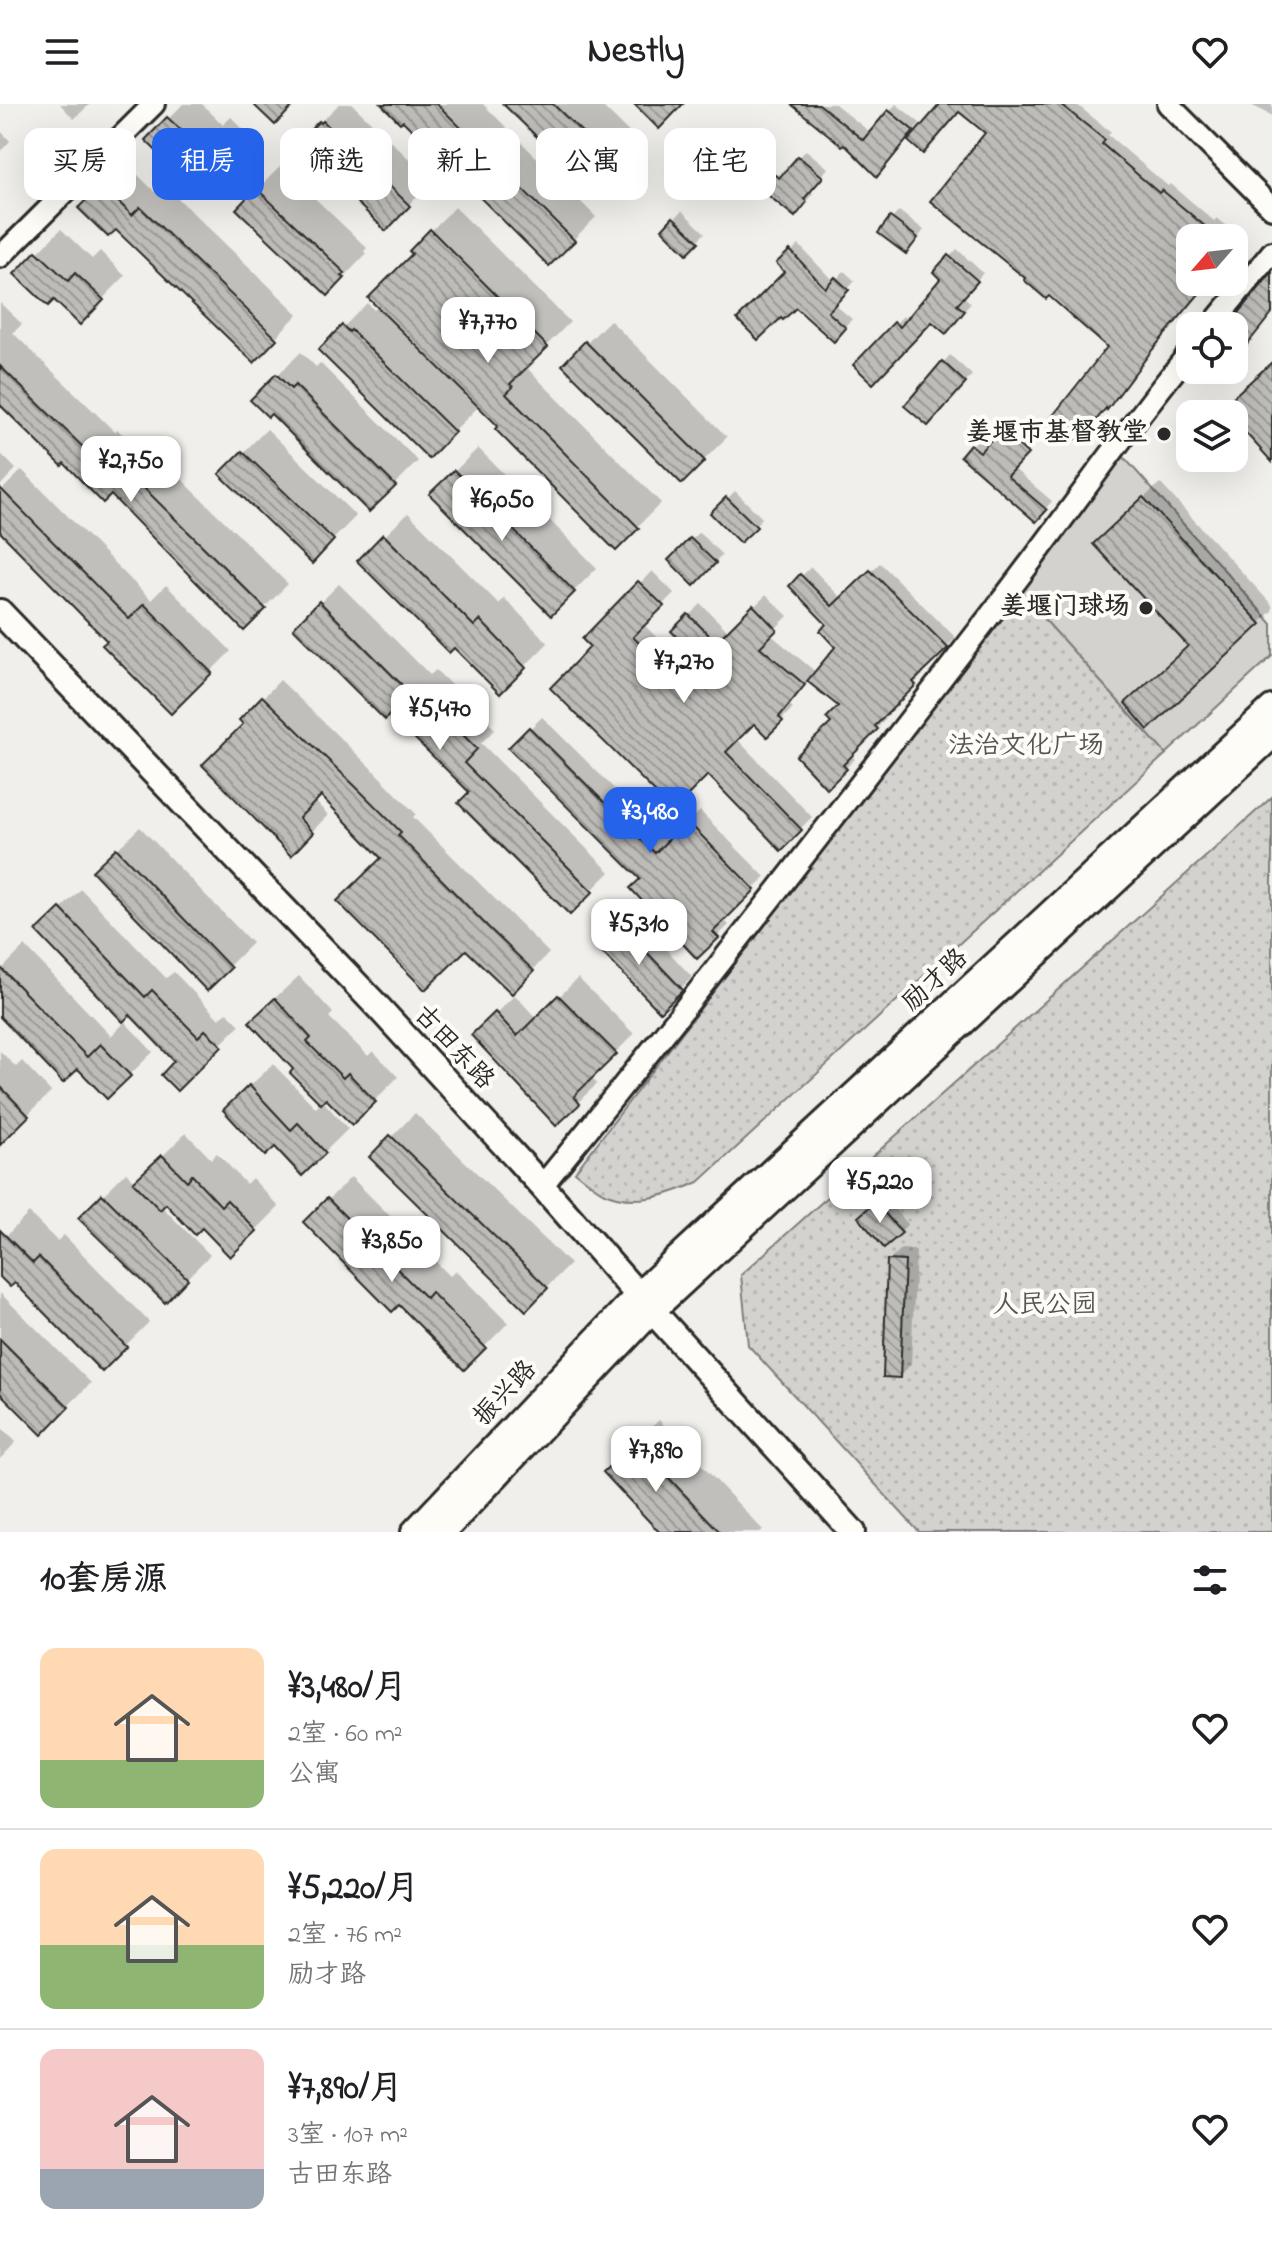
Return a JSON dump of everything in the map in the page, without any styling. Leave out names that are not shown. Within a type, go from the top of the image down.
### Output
[{"type":"street","points":[[0,257],[154,104]]},
{"type":"street","points":[[1168,104],[1272,208]]},
{"type":"street","points":[[1223,312],[1272,252]]},
{"type":"street","points":[[542,1186],[669,1029],[1001,601],[1176,369]]},
{"type":"street","name":"古田东路","points":[[0,612],[379,1008],[853,1532]]},
{"type":"street","name":"励才路","points":[[645,1303],[1272,708]]},
{"type":"street","name":"励才路","points":[[645,1303],[1272,736]]},
{"type":"street","name":"振兴路","points":[[414,1532],[645,1303]]},
{"type":"street","name":"振兴路","points":[[443,1532],[645,1303]]},
{"type":"green space","name":"姜堰门球场","points":[[1122,455],[1272,624],[1272,656],[1166,754],[1020,592]]},
{"type":"green space","name":"法治文化广场","points":[[1020,592],[1166,754],[699,1182],[663,1195],[638,1199],[613,1196],[591,1184],[575,1172]]},
{"type":"green space","name":"人民公园","points":[[1272,797],[1272,1532],[919,1532],[748,1345],[741,1275]]},
{"type":"building","points":[[253,104],[295,104],[275,125]]},
{"type":"building","points":[[381,104],[437,104],[461,128],[410,128],[403,121],[400,123]]},
{"type":"building","points":[[503,104],[553,104],[578,128],[536,128],[536,136]]},
{"type":"building","points":[[634,104],[683,104],[659,129]]},
{"type":"building","points":[[791,104],[819,104],[863,140],[888,110],[914,131],[877,177],[844,144],[842,146]]},
{"type":"building","points":[[940,104],[1060,104],[1105,140],[1102,144],[1159,193],[1162,190],[1202,224],[1176,224],[1176,296],[1197,296],[1184,312],[1176,312],[1176,321],[1079,441],[1051,418],[1107,347],[1049,296],[1046,299],[1025,278],[930,201],[985,133],[959,112],[923,154],[908,141]]},
{"type":"building","points":[[167,117],[179,128],[156,128]]},
{"type":"building","points":[[323,121],[330,128],[312,128]]},
{"type":"building","points":[[152,133],[152,147],[145,140]]},
{"type":"building","points":[[798,156],[823,177],[804,199],[807,202],[795,217],[774,200],[776,176],[779,178]]},
{"type":"building","points":[[520,186],[575,241],[549,266],[483,200],[520,200]]},
{"type":"building","points":[[392,188],[410,206],[386,231],[354,200],[392,200]]},
{"type":"building","points":[[264,196],[345,273],[342,276],[345,278],[328,296],[236,209],[245,200],[264,200]]},
{"type":"building","points":[[86,200],[116,200],[132,215],[140,207],[277,339],[254,363],[116,230],[108,237],[78,208]]},
{"type":"building","points":[[673,217],[699,242],[687,254],[662,229]]},
{"type":"building","points":[[890,217],[918,238],[906,254],[878,233]]},
{"type":"building","points":[[430,229],[548,347],[510,384],[513,387],[506,394],[639,528],[616,551],[495,429],[498,426],[368,298],[412,254],[409,251]]},
{"type":"building","points":[[790,250],[825,288],[835,277],[849,290],[828,312],[846,328],[834,342],[796,308],[758,340],[737,319],[784,272],[776,263]]},
{"type":"building","points":[[36,251],[68,281],[75,273],[104,300],[80,325],[54,300],[48,306],[14,274]]},
{"type":"building","points":[[948,255],[978,281],[957,305],[965,311],[946,334],[932,322],[873,384],[853,365],[894,322],[900,327],[940,279],[933,272]]},
{"type":"building","points":[[1272,272],[1272,313],[1248,343],[1248,312],[1240,312]]},
{"type":"building","points":[[342,325],[349,332],[351,330],[455,432],[429,459],[318,350]]},
{"type":"building","points":[[585,341],[705,461],[682,484],[562,365]]},
{"type":"building","points":[[942,361],[966,383],[928,426],[904,406]]},
{"type":"building","points":[[1272,362],[1272,462],[1248,435],[1248,400],[1230,400]]},
{"type":"building","points":[[0,366],[122,481],[130,474],[266,609],[244,631],[111,495],[103,503],[64,463],[62,466],[0,405]]},
{"type":"building","points":[[276,374],[291,389],[295,385],[396,486],[369,512],[271,414],[268,417],[250,400]]},
{"type":"building","points":[[1001,429],[1028,454],[1007,476],[1047,510],[1036,522],[960,456],[970,444],[980,452]]},
{"type":"building","points":[[242,451],[334,540],[312,564],[219,474]]},
{"type":"building","points":[[454,470],[575,592],[551,616],[429,494]]},
{"type":"building","points":[[0,488],[129,619],[144,604],[212,673],[171,714],[102,645],[107,641],[0,532]]},
{"type":"building","points":[[726,497],[757,527],[740,543],[710,513]]},
{"type":"building","points":[[1143,497],[1261,624],[1148,730],[1125,703],[1188,646],[1093,544]]},
{"type":"building","points":[[383,534],[474,626],[480,620],[526,668],[500,694],[454,648],[449,653],[357,561]]},
{"type":"building","points":[[690,538],[716,563],[694,586],[668,560]]},
{"type":"building","points":[[870,570],[948,648],[875,726],[878,729],[843,765],[847,769],[827,789],[796,756],[831,723],[826,718],[838,706],[807,681],[835,647],[820,631],[826,624],[789,586],[800,574],[832,606]]},
{"type":"building","points":[[638,581],[664,606],[633,637],[677,681],[699,659],[671,631],[688,614],[716,642],[753,605],[777,630],[760,647],[805,685],[779,717],[783,721],[767,737],[754,724],[726,752],[802,830],[781,851],[708,775],[673,810],[550,688],[590,647],[582,639]]},
{"type":"building","points":[[319,601],[410,693],[416,687],[477,749],[464,763],[593,892],[570,915],[458,803],[469,792],[390,714],[385,720],[293,628]]},
{"type":"building","points":[[262,696],[401,832],[398,835],[534,971],[512,994],[466,950],[425,990],[337,901],[381,858],[321,796],[299,818],[313,833],[291,856],[202,765],[243,724],[239,720]]},
{"type":"building","points":[[529,727],[655,853],[687,821],[755,890],[713,932],[719,938],[697,959],[630,888],[640,879],[508,748]]},
{"type":"building","points":[[116,848],[231,968],[207,991],[92,871]]},
{"type":"building","points":[[60,908],[145,997],[152,990],[198,1037],[205,1030],[222,1046],[177,1091],[161,1075],[174,1061],[130,1015],[123,1022],[36,931]]},
{"type":"building","points":[[618,922],[683,990],[660,1012],[594,944]]},
{"type":"building","points":[[0,967],[87,1057],[100,1044],[131,1076],[107,1099],[78,1069],[63,1083],[0,1017]]},
{"type":"building","points":[[558,995],[617,1054],[574,1096],[580,1104],[556,1126],[471,1035],[495,1012],[517,1036]]},
{"type":"building","points":[[275,998],[311,1038],[307,1042],[343,1078],[348,1073],[376,1102],[352,1125],[326,1099],[321,1104],[290,1073],[293,1069],[249,1022]]},
{"type":"building","points":[[249,1085],[291,1130],[298,1123],[326,1153],[302,1176],[275,1147],[265,1156],[223,1110]]},
{"type":"building","points":[[0,1086],[29,1116],[0,1145]]},
{"type":"building","points":[[390,1135],[548,1288],[526,1311],[369,1157]]},
{"type":"building","points":[[162,1155],[187,1181],[192,1175],[221,1206],[227,1200],[257,1231],[230,1257],[202,1228],[195,1235],[166,1204],[160,1210],[133,1182]]},
{"type":"building","points":[[102,1194],[188,1279],[165,1303],[78,1218]]},
{"type":"building","points":[[327,1198],[426,1298],[431,1292],[486,1348],[464,1370],[399,1305],[392,1312],[303,1222]]},
{"type":"building","points":[[875,1202],[902,1233],[884,1248],[858,1217]]},
{"type":"building","points":[[0,1230],[33,1263],[39,1257],[127,1347],[102,1372],[15,1283],[10,1287],[0,1277]]},
{"type":"building","points":[[887,1260],[905,1261],[900,1378],[883,1377]]},
{"type":"building","points":[[0,1339],[69,1407],[42,1435],[0,1393]]},
{"type":"building","points":[[635,1442],[720,1532],[659,1532],[603,1472]]},
{"type":"place","name":"姜堰市基督教堂","points":[[1164,434]]},
{"type":"place","name":"姜堰门球场","points":[[1146,608]]}]
